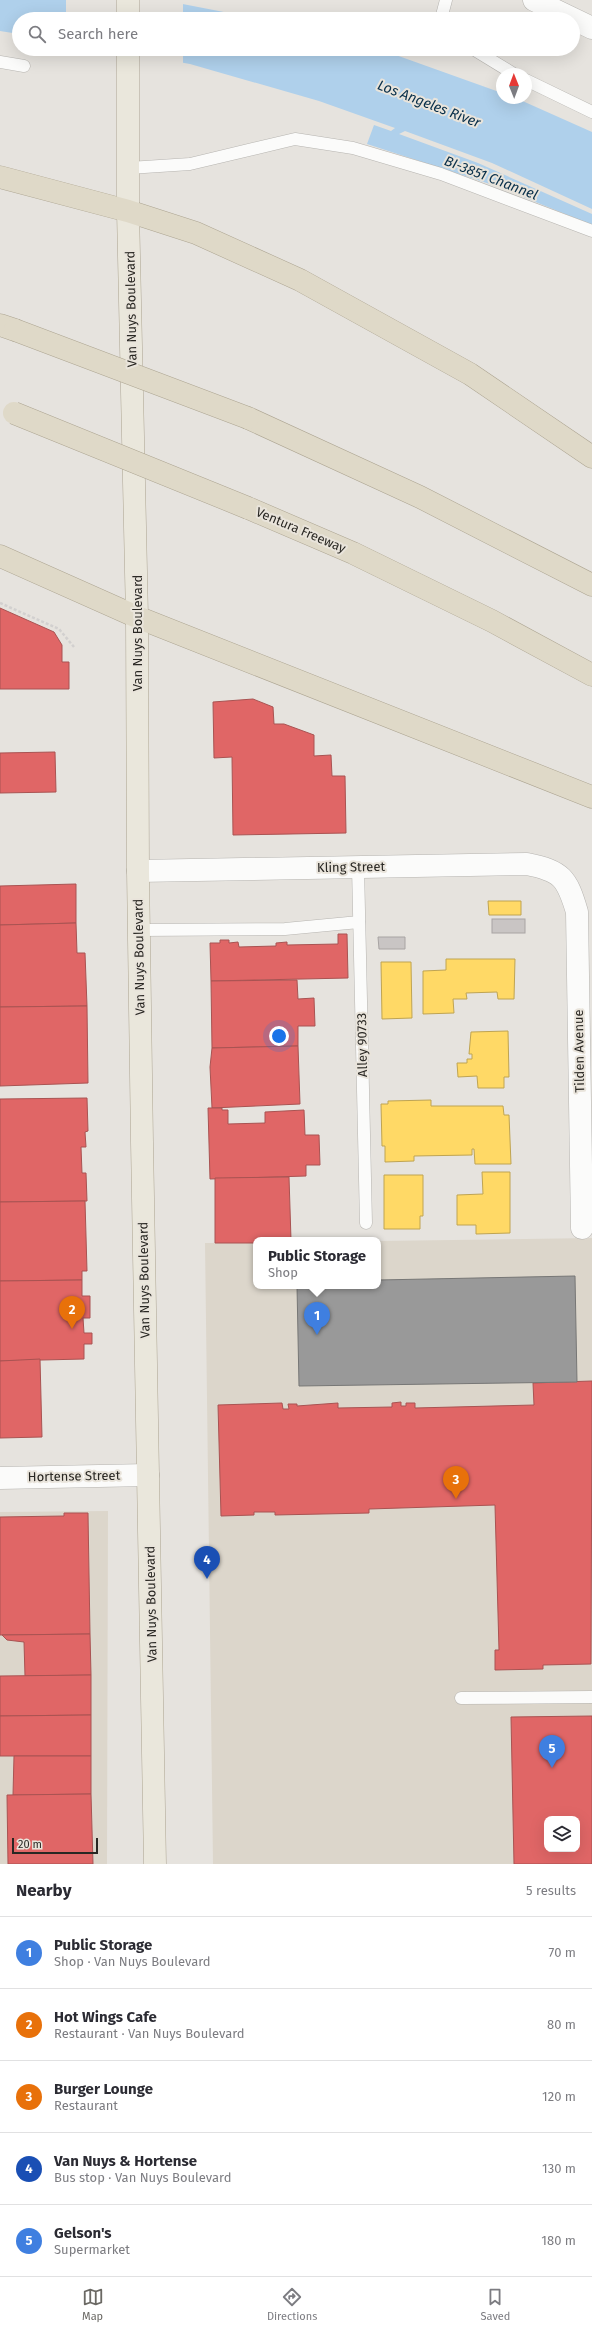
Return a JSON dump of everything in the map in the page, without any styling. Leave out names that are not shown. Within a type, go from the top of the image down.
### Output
[{"type":"highway","points":[[0,177],[128,211],[196,233],[300,280],[470,374],[592,457]]},
{"type":"highway","points":[[7,327],[248,418],[420,496],[592,585]]},
{"type":"highway","name":"Ventura Freeway","points":[[7,411],[248,508],[353,553],[492,621],[592,675]]},
{"type":"highway","points":[[0,556],[137,617],[592,797]]},
{"type":"main road","points":[[128,0],[128,12]]},
{"type":"main road","name":"Van Nuys Boulevard","points":[[128,56],[128,211],[137,617],[138,871],[155,1864]]},
{"type":"street","points":[[544,2],[562,12]]},
{"type":"street","points":[[580,22],[592,28]]},
{"type":"street","name":"Kling Street","points":[[138,871],[527,864],[546,868],[562,877]]},
{"type":"street","name":"Tilden Avenue","points":[[562,877],[571,893],[577,912],[582,1228]]},
{"type":"street","name":"Hortense Street","points":[[0,1478],[148,1475]]},
{"type":"lane","points":[[443,12],[446,0]]},
{"type":"lane","points":[[484,56],[504,68]]},
{"type":"lane","points":[[0,62],[24,66]]},
{"type":"lane","points":[[532,83],[592,112]]},
{"type":"lane","points":[[129,168],[190,164],[294,139],[302,140],[353,148],[441,174],[592,232]]},
{"type":"lane","name":"Alley 90733","points":[[358,867],[366,1223]]},
{"type":"lane","points":[[139,930],[285,929],[359,922]]},
{"type":"lane","points":[[461,1698],[592,1697]]},
{"type":"path","points":[[0,603],[59,629],[74,647]]},
{"type":"shaded area","points":[[592,1238],[592,1864],[213,1864],[205,1243],[253,1243],[253,1289],[381,1289],[381,1241]]},
{"type":"shaded area","points":[[108,1511],[107,1864],[0,1864],[0,1512]]},
{"type":"water","points":[[0,0],[162,0],[224,12],[12,12],[12,33],[0,31]]},
{"type":"water","points":[[145,56],[399,56],[496,91],[496,104],[529,104],[592,132],[592,209],[492,163],[405,131],[399,134],[478,163],[592,214],[592,225],[499,187],[367,144],[374,125],[391,131],[395,128],[319,101],[190,64]]},
{"type":"pier","points":[[66,0],[183,1],[183,12],[66,12]]},
{"type":"pier","points":[[134,56],[183,56],[183,65]]},
{"type":"building: Homes","points":[[488,901],[521,901],[521,915],[489,915]]},
{"type":"building: Homes","points":[[446,959],[515,959],[514,999],[498,999],[497,992],[466,993],[467,999],[453,999],[454,1013],[423,1014],[423,971],[446,970]]},
{"type":"building: Homes","points":[[381,962],[411,962],[412,1018],[382,1019]]},
{"type":"building: Homes","points":[[508,1031],[509,1077],[504,1077],[504,1088],[478,1088],[477,1076],[458,1077],[457,1063],[467,1063],[467,1059],[472,1059],[472,1054],[469,1054],[471,1032]]},
{"type":"building: Homes","points":[[431,1100],[431,1106],[503,1106],[504,1115],[509,1115],[511,1164],[475,1164],[474,1149],[472,1149],[472,1155],[414,1156],[414,1161],[385,1162],[385,1146],[382,1146],[381,1104],[388,1104],[388,1101]]},
{"type":"building: Homes","points":[[482,1172],[510,1172],[510,1233],[476,1234],[476,1225],[457,1225],[457,1195],[483,1194]]},
{"type":"building: Homes","points":[[384,1175],[423,1175],[423,1216],[420,1216],[420,1229],[384,1229]]},
{"type":"building: Shops","points":[[0,608],[54,632],[62,645],[62,662],[69,662],[69,689],[0,689]]},
{"type":"building: Shops","points":[[253,699],[273,707],[274,724],[284,724],[314,735],[314,756],[331,755],[332,776],[345,776],[346,833],[233,835],[232,757],[214,758],[213,702]]},
{"type":"building: Shops","points":[[55,752],[56,792],[0,793],[0,753]]},
{"type":"building: Shops","points":[[76,884],[76,923],[0,925],[0,886]]},
{"type":"building: Shops","points":[[76,923],[77,953],[85,953],[87,1006],[0,1007],[0,925]]},
{"type":"building: Shops","points":[[338,934],[347,934],[348,978],[211,981],[210,943],[220,943],[220,940],[229,940],[229,943],[238,942],[239,947],[276,946],[276,943],[287,942],[287,945],[338,944]]},
{"type":"building: Shops","points":[[297,980],[298,999],[314,998],[315,1026],[298,1026],[298,1046],[212,1048],[211,981]]},
{"type":"building: Shops","points":[[87,1006],[88,1083],[0,1086],[0,1007]]},
{"type":"building: Shops","points":[[298,1046],[300,1104],[212,1108],[210,1067],[212,1048]]},
{"type":"building: Shops","points":[[87,1098],[88,1131],[85,1132],[86,1147],[81,1147],[82,1173],[86,1173],[87,1201],[0,1202],[0,1099]]},
{"type":"building: Shops","points":[[208,1108],[222,1108],[222,1110],[228,1110],[228,1124],[265,1123],[265,1112],[304,1110],[305,1135],[319,1135],[320,1165],[306,1165],[306,1176],[210,1179]]},
{"type":"building: Shops","points":[[289,1177],[291,1237],[253,1237],[253,1243],[215,1243],[215,1178]]},
{"type":"building: Shops","points":[[85,1201],[87,1271],[82,1271],[82,1280],[0,1281],[0,1202]]},
{"type":"building: Shops","points":[[82,1280],[82,1296],[90,1296],[90,1318],[83,1318],[84,1333],[92,1333],[92,1344],[84,1344],[84,1359],[0,1361],[0,1281]]},
{"type":"building: Shops","points":[[40,1359],[42,1437],[0,1438],[0,1361]]},
{"type":"building: Shops","points":[[592,1381],[591,1664],[543,1665],[543,1669],[495,1670],[495,1650],[499,1650],[495,1505],[369,1509],[369,1513],[275,1515],[275,1512],[254,1512],[254,1515],[221,1516],[218,1405],[282,1403],[283,1409],[289,1409],[288,1404],[297,1404],[297,1406],[338,1403],[338,1408],[392,1407],[392,1403],[401,1402],[401,1406],[406,1406],[406,1403],[415,1403],[415,1408],[534,1405],[533,1383]]},
{"type":"building: Shops","points":[[64,1513],[88,1513],[90,1634],[0,1635],[0,1517],[64,1516]]},
{"type":"building: Shops","points":[[90,1634],[91,1675],[25,1676],[24,1642],[7,1640],[2,1635]]},
{"type":"building: Shops","points":[[91,1675],[91,1715],[0,1716],[0,1676]]},
{"type":"building: Shops","points":[[91,1715],[91,1756],[0,1756],[0,1716]]},
{"type":"building: Shops","points":[[592,1716],[592,1864],[514,1864],[511,1717]]},
{"type":"building: Shops","points":[[14,1756],[91,1756],[91,1794],[13,1795]]},
{"type":"building: Shops","points":[[91,1794],[93,1864],[8,1864],[7,1795]]},
{"type":"building: Industry","points":[[575,1276],[577,1382],[299,1386],[297,1289],[381,1289],[381,1280]]},
{"type":"building: Other","points":[[492,919],[525,919],[525,933],[492,933]]},
{"type":"building: Other","points":[[378,937],[405,937],[405,949],[379,949]]},
{"type":"place","name":"Hot Wings Cafe","points":[[72,1329]]},
{"type":"place","name":"Public Storage","points":[[317,1335]]},
{"type":"place","name":"Burger Lounge","points":[[456,1499]]},
{"type":"place","name":"Van Nuys & Hortense","points":[[207,1579]]},
{"type":"place","name":"Gelson's","points":[[552,1768]]},
{"type":"water label","name":"Los Angeles River","points":[[429,104]]},
{"type":"water label","name":"BI-3851 Channel","points":[[491,178]]}]
